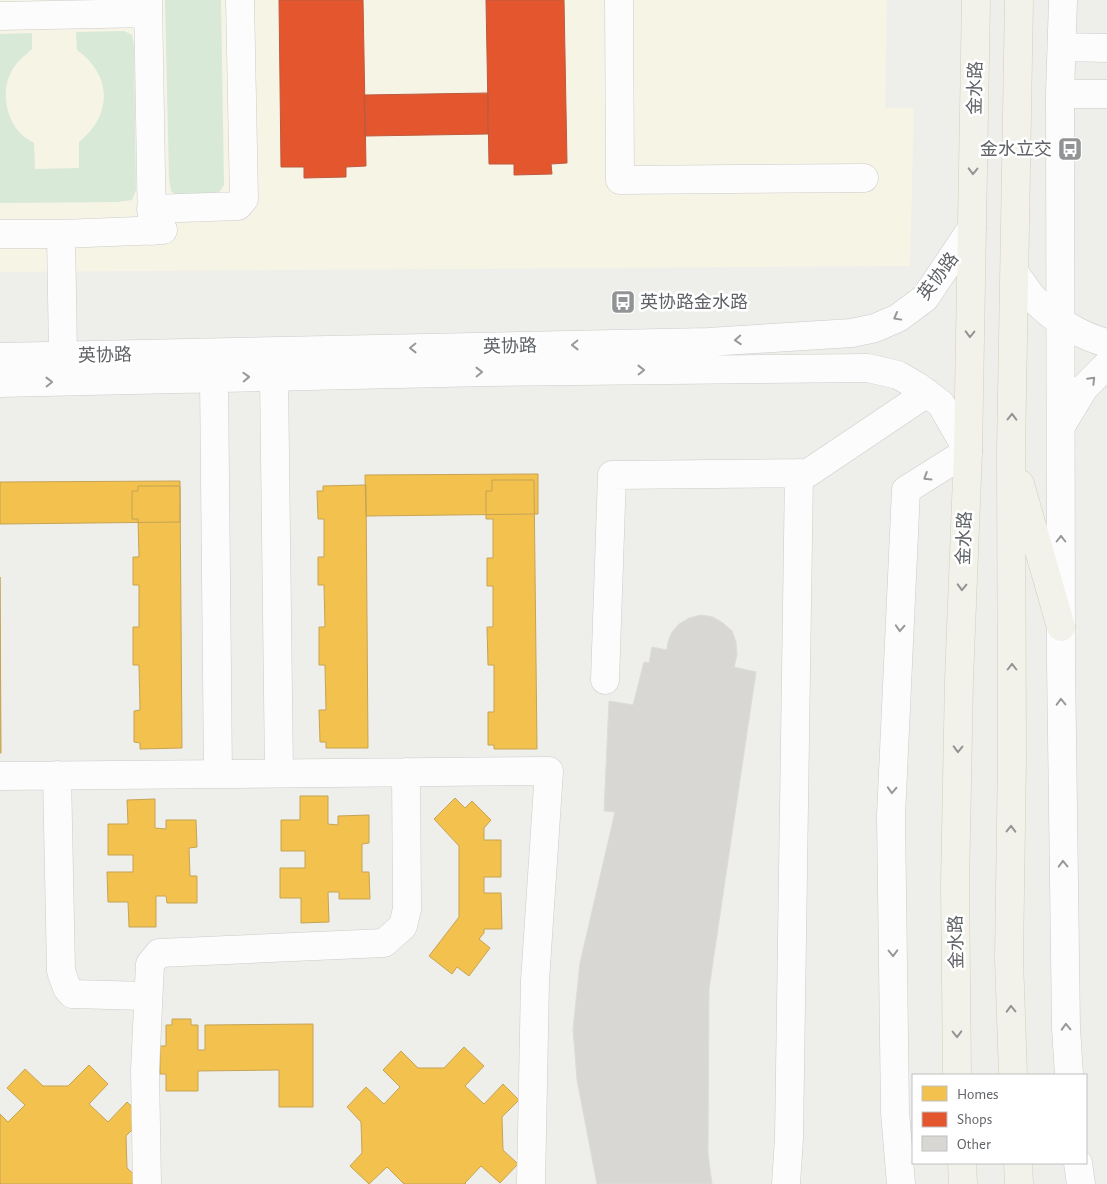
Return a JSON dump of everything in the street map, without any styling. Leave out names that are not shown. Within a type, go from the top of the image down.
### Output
[{"type":"main road","name":"金水路","points":[[957,1074],[955,875],[959,680],[968,451],[976,0]]},
{"type":"main road","points":[[1013,1074],[1009,959],[1012,757],[1011,452],[1019,0]]},
{"type":"main road","points":[[1011,452],[1061,627]]},
{"type":"main road","points":[[962,1164],[963,1184]]},
{"type":"main road","points":[[1018,1164],[1019,1184]]},
{"type":"street","points":[[0,234],[61,234],[155,223],[238,206],[244,199],[240,0]]},
{"type":"street","points":[[619,0],[620,180],[864,178]]},
{"type":"street","points":[[1063,0],[1060,94],[1061,627],[1066,1028],[1069,1074]]},
{"type":"street","points":[[0,16],[148,6],[155,223]]},
{"type":"street","points":[[1062,47],[1107,48]]},
{"type":"street","points":[[1060,94],[1107,94]]},
{"type":"street","name":"英协路","points":[[0,357],[708,342],[852,333],[875,328],[898,318],[925,298],[972,228]]},
{"type":"street","points":[[61,234],[63,356]]},
{"type":"street","points":[[1014,274],[1034,299],[1061,322],[1091,339],[1107,343]]},
{"type":"street","points":[[1061,426],[1084,388],[1107,365]]},
{"type":"street","name":"英协路","points":[[0,383],[487,372],[868,368],[898,375],[917,386],[941,404],[968,451]]},
{"type":"street","points":[[274,376],[279,773]]},
{"type":"street","points":[[214,378],[218,774]]},
{"type":"street","points":[[606,680],[612,475],[808,473],[927,393]]},
{"type":"street","points":[[901,1184],[895,1112],[891,816],[906,490],[968,451]]},
{"type":"street","points":[[786,1184],[790,1138],[799,474]]},
{"type":"street","points":[[0,776],[548,771],[535,981],[531,1184]]},
{"type":"street","points":[[147,1184],[145,1072],[150,964],[160,953],[384,943],[403,926],[407,910],[406,772]]},
{"type":"street","points":[[57,775],[61,971],[67,988],[72,994],[148,996]]},
{"type":"street","points":[[1078,1164],[1081,1184]]},
{"type":"shaded area","points":[[0,0],[887,0],[885,108],[914,108],[910,266],[0,272]]},
{"type":"green space","points":[[165,0],[221,0],[224,185],[220,191],[214,194],[175,194],[171,191],[169,178]]},
{"type":"green space","points":[[124,31],[132,35],[134,45],[136,190],[132,200],[118,202],[0,203],[0,34],[32,33],[32,49],[18,62],[11,72],[6,88],[6,96],[9,113],[16,128],[34,143],[35,169],[79,168],[79,142],[98,120],[103,108],[104,95],[97,71],[89,60],[77,50],[76,32]]},
{"type":"building: Homes","points":[[538,474],[538,514],[366,516],[365,475]]},
{"type":"building: Homes","points":[[492,480],[534,480],[537,749],[494,749],[494,745],[488,745],[488,712],[494,712],[494,665],[488,665],[487,627],[493,627],[493,586],[487,586],[487,558],[493,558],[493,519],[486,519],[486,491],[492,491]]},
{"type":"building: Homes","points":[[180,481],[180,522],[0,524],[0,482]]},
{"type":"building: Homes","points":[[366,485],[368,748],[326,748],[326,742],[320,742],[319,710],[326,710],[325,665],[319,665],[319,627],[325,627],[324,585],[318,585],[318,557],[324,557],[324,519],[318,519],[317,491],[323,491],[323,486]]},
{"type":"building: Homes","points":[[138,486],[180,486],[182,748],[140,749],[140,743],[134,742],[134,711],[140,710],[139,665],[133,665],[133,627],[139,627],[139,585],[133,585],[133,557],[139,557],[138,519],[132,519],[132,491],[138,491]]},
{"type":"building: Homes","points":[[0,577],[1,753],[0,753]]},
{"type":"building: Homes","points":[[300,796],[328,796],[328,824],[338,825],[338,816],[369,815],[369,843],[362,844],[362,872],[369,872],[370,899],[339,899],[339,892],[328,892],[329,922],[301,923],[301,898],[280,898],[280,868],[305,868],[305,851],[281,851],[281,820],[300,820]]},
{"type":"building: Homes","points":[[455,798],[465,808],[472,801],[491,820],[484,828],[484,840],[501,840],[501,877],[484,877],[484,893],[501,893],[502,929],[484,929],[484,933],[479,939],[490,948],[469,976],[457,967],[452,974],[429,956],[459,917],[459,846],[434,819]]},
{"type":"building: Homes","points":[[155,799],[155,828],[166,829],[166,820],[196,820],[197,847],[189,848],[190,876],[197,876],[197,903],[167,903],[166,896],[156,896],[156,927],[129,927],[128,902],[108,902],[107,872],[133,872],[133,855],[108,855],[108,824],[128,824],[127,800]]},
{"type":"building: Homes","points":[[172,1019],[191,1019],[191,1025],[198,1025],[198,1050],[205,1050],[205,1025],[313,1024],[313,1107],[279,1107],[279,1070],[198,1071],[198,1091],[166,1091],[166,1074],[160,1074],[160,1046],[166,1046],[166,1025],[172,1025]]},
{"type":"building: Homes","points":[[464,1047],[484,1066],[465,1086],[484,1104],[503,1084],[519,1100],[502,1117],[503,1150],[518,1164],[500,1183],[481,1166],[466,1184],[404,1184],[387,1167],[369,1184],[350,1166],[362,1153],[361,1122],[347,1107],[366,1087],[384,1104],[400,1087],[383,1070],[401,1051],[418,1068],[444,1068]]},
{"type":"building: Homes","points":[[89,1065],[108,1084],[89,1104],[108,1122],[127,1102],[144,1118],[126,1136],[127,1168],[142,1182],[141,1184],[0,1184],[0,1114],[8,1122],[25,1105],[7,1088],[25,1069],[43,1086],[68,1086]]},
{"type":"building: Shops","points":[[279,0],[363,0],[366,166],[346,167],[346,177],[304,178],[304,167],[281,167]]},
{"type":"building: Shops","points":[[486,0],[564,0],[567,163],[551,164],[552,174],[514,175],[514,164],[489,164]]},
{"type":"building: Shops","points":[[488,93],[488,134],[365,136],[364,95]]},
{"type":"building: Other","points":[[701,615],[713,617],[732,631],[736,642],[737,655],[734,667],[756,672],[709,989],[708,1153],[712,1184],[597,1184],[577,1080],[573,1029],[580,963],[615,812],[604,811],[609,701],[633,705],[644,662],[649,663],[652,647],[667,650],[672,632],[679,624],[689,618]]},
{"type":"place","name":"金水立交","points":[[1070,149]]},
{"type":"place","name":"英协路金水路","points":[[623,302]]}]
